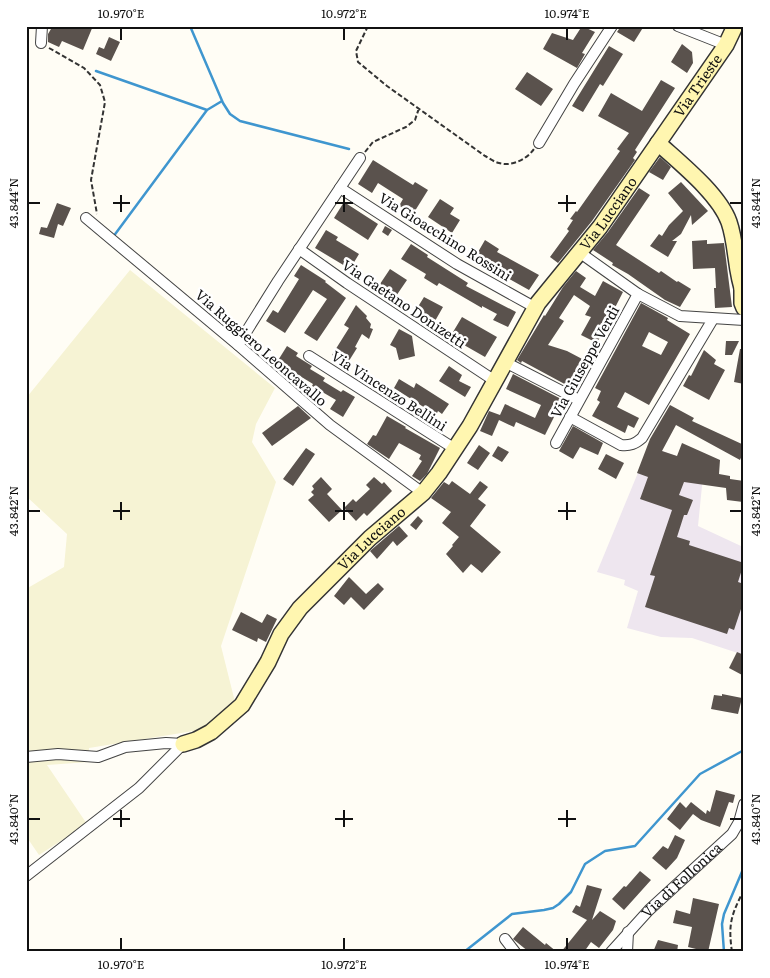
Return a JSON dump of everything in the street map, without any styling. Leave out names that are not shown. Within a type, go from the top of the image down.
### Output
[{"type":"street","points":[[40,43],[42,26]]},
{"type":"street","points":[[539,143],[574,84],[612,26]]},
{"type":"street","points":[[678,26],[726,45]]},
{"type":"street","name":"Via Trieste","points":[[658,142],[726,45],[735,26]]},
{"type":"street","points":[[658,142],[721,205],[729,221],[733,237],[743,291],[742,303],[744,308]]},
{"type":"street","name":"Via Lucciano","points":[[26,876],[139,788],[182,744],[196,740],[211,732],[242,705],[268,662],[281,634],[300,608],[370,538],[423,493],[439,473],[455,449],[536,308],[600,227],[658,142]]},
{"type":"street","points":[[238,345],[360,158]]},
{"type":"street","name":"Via Gioacchino Rossini","points":[[340,188],[457,264],[536,308]]},
{"type":"street","name":"Via Ruggiero Leoncavallo","points":[[86,218],[330,425],[423,493]]},
{"type":"street","name":"Via Gaetano Donizetti","points":[[299,249],[347,283],[495,380]]},
{"type":"street","points":[[579,252],[638,294],[680,316],[744,320]]},
{"type":"street","name":"Via Giuseppe Verdi","points":[[556,443],[638,294]]},
{"type":"street","points":[[570,418],[621,445],[629,446],[636,443],[642,438],[713,319]]},
{"type":"street","name":"Via Vincenzo Bellini","points":[[310,356],[455,449]]},
{"type":"street","points":[[506,362],[580,400]]},
{"type":"street","points":[[26,757],[58,754],[98,757],[125,748],[166,743],[182,744]]},
{"type":"street","name":"Via di Follonica","points":[[611,952],[649,910],[732,834],[739,822],[744,804]]},
{"type":"street","points":[[627,952],[628,932]]},
{"type":"street","points":[[505,939],[515,952]]},
{"type":"path","points":[[368,26],[356,51],[358,62],[387,86],[484,156],[499,164],[521,160],[528,157],[539,143]]},
{"type":"path","points":[[40,43],[84,68],[100,84],[105,102],[91,180],[100,230]]},
{"type":"path","points":[[360,158],[373,142],[415,120],[419,108]]},
{"type":"path","points":[[732,952],[730,935],[732,913],[744,890]]},
{"type":"shaded area","points":[[130,270],[275,388],[256,424],[252,442],[276,482],[221,646],[235,702],[206,729],[89,748],[89,762],[47,765],[87,824],[39,855],[26,836],[26,589],[64,567],[67,534],[26,496],[27,397]]},
{"type":"shaded area","points":[[649,446],[704,466],[698,526],[741,546],[744,551],[744,655],[692,638],[661,637],[627,628],[638,591],[624,585],[625,580],[597,572]]},
{"type":"building","points":[[55,26],[93,26],[83,50],[62,41],[59,47],[48,42],[48,34]]},
{"type":"building","points":[[582,26],[595,32],[582,53],[585,54],[577,68],[543,49],[552,33],[573,40]]},
{"type":"building","points":[[621,26],[644,26],[634,42],[617,32]]},
{"type":"building","points":[[109,37],[120,42],[111,61],[96,54],[99,47],[104,49]]},
{"type":"building","points":[[682,44],[692,52],[693,63],[687,73],[671,62]]},
{"type":"building","points":[[609,46],[623,54],[603,86],[600,84],[583,112],[572,106]]},
{"type":"building","points":[[527,72],[553,89],[541,106],[515,89]]},
{"type":"building","points":[[661,80],[675,88],[635,150],[637,152],[633,158],[635,160],[592,221],[558,263],[550,257],[569,231],[567,229],[573,220],[570,219],[620,151],[617,149],[629,133],[598,116],[611,93],[642,111]]},
{"type":"building","points":[[660,157],[671,167],[663,180],[649,172]]},
{"type":"building","points":[[373,160],[413,185],[415,182],[428,190],[413,214],[399,206],[403,199],[378,183],[372,193],[358,184]]},
{"type":"building","points":[[681,182],[708,211],[692,225],[691,215],[681,234],[672,241],[677,241],[668,257],[650,246],[659,234],[662,236],[669,225],[683,211],[668,193]]},
{"type":"building","points":[[639,188],[650,195],[616,245],[659,273],[661,271],[691,289],[680,307],[665,300],[593,250]]},
{"type":"building","points":[[440,199],[454,208],[450,214],[460,220],[452,233],[428,217]]},
{"type":"building","points":[[344,202],[378,224],[368,240],[334,218]]},
{"type":"building","points":[[57,203],[71,208],[63,226],[58,224],[54,238],[39,234],[41,227],[47,228]]},
{"type":"building","points":[[385,226],[392,230],[388,236],[382,232]]},
{"type":"building","points":[[326,230],[338,237],[336,240],[359,254],[350,269],[315,248]]},
{"type":"building","points":[[485,240],[499,249],[497,252],[539,275],[529,290],[474,259]]},
{"type":"building","points":[[707,240],[707,244],[724,243],[732,307],[715,308],[715,268],[693,269],[692,241]]},
{"type":"building","points":[[411,244],[428,255],[427,257],[468,283],[466,286],[516,312],[508,327],[493,320],[497,314],[482,306],[482,308],[439,283],[437,286],[424,278],[426,274],[401,259]]},
{"type":"building","points":[[301,265],[326,281],[346,298],[317,341],[304,333],[327,299],[313,290],[285,333],[266,321],[273,310],[278,313],[299,279],[294,276]]},
{"type":"building","points":[[390,269],[407,280],[394,299],[380,290],[383,286],[380,284]]},
{"type":"building","points":[[576,271],[586,278],[580,287],[595,296],[603,281],[623,292],[597,343],[581,335],[591,317],[585,315],[590,306],[574,295],[559,318],[564,321],[548,345],[567,351],[586,361],[572,388],[517,360],[544,315]]},
{"type":"building","points":[[424,297],[443,307],[435,321],[416,310]]},
{"type":"building","points":[[641,303],[668,318],[667,320],[690,334],[649,405],[625,392],[617,407],[639,418],[634,428],[628,425],[625,433],[592,416],[600,402],[597,400],[601,391],[595,388]],"holes":[[[649,332],[668,342],[661,355],[642,346]]]},
{"type":"building","points":[[356,305],[367,316],[366,318],[371,324],[370,328],[373,329],[369,339],[362,334],[355,347],[357,348],[347,364],[332,355],[349,328],[344,325]]},
{"type":"building","points":[[462,317],[497,337],[485,357],[450,337]]},
{"type":"building","points":[[399,329],[412,336],[415,356],[399,360],[396,348],[390,345]]},
{"type":"building","points":[[726,341],[739,341],[732,355],[725,355]]},
{"type":"building","points":[[287,346],[298,353],[296,356],[312,366],[310,369],[325,378],[323,381],[341,392],[343,390],[355,397],[343,417],[330,409],[336,400],[277,362]]},
{"type":"building","points":[[740,349],[744,349],[744,384],[734,382]]},
{"type":"building","points":[[704,350],[716,360],[714,364],[725,370],[709,400],[683,386],[689,375],[691,376]]},
{"type":"building","points":[[449,366],[462,375],[459,381],[471,387],[465,397],[439,381]]},
{"type":"building","points":[[513,374],[565,401],[557,416],[555,415],[545,435],[516,422],[514,427],[499,420],[492,436],[480,431],[489,411],[500,415],[505,404],[535,418],[541,405],[506,389]]},
{"type":"building","points":[[399,379],[414,388],[416,383],[449,404],[442,414],[438,411],[436,415],[394,388]]},
{"type":"building","points":[[670,405],[694,418],[692,421],[744,445],[744,451],[740,460],[676,425],[662,451],[677,456],[682,443],[720,460],[719,474],[730,476],[730,479],[744,481],[743,502],[727,500],[726,488],[684,482],[679,495],[693,500],[687,515],[684,515],[677,537],[690,541],[689,545],[744,563],[738,582],[744,584],[744,606],[742,606],[734,630],[729,628],[727,634],[645,607],[655,576],[650,575],[672,510],[640,499],[648,477],[637,473],[650,439]]},
{"type":"building","points":[[298,406],[311,418],[272,446],[262,433]]},
{"type":"building","points":[[387,416],[440,448],[427,474],[420,481],[412,476],[422,461],[419,459],[421,455],[399,443],[389,459],[367,444],[373,435],[376,436]]},
{"type":"building","points":[[573,426],[603,443],[598,455],[580,447],[573,459],[559,451]]},
{"type":"building","points":[[479,445],[490,453],[478,470],[467,463]]},
{"type":"building","points":[[498,446],[509,452],[502,462],[492,456]]},
{"type":"building","points":[[306,448],[315,454],[293,486],[283,479]]},
{"type":"building","points":[[606,454],[624,463],[616,479],[598,469]]},
{"type":"building","points":[[321,477],[332,489],[327,494],[342,510],[329,522],[308,500],[314,495],[311,492],[314,489],[312,486]]},
{"type":"building","points":[[374,477],[382,484],[384,482],[392,491],[367,516],[364,513],[356,521],[344,508],[353,499],[356,502],[370,489],[366,485]]},
{"type":"building","points":[[452,481],[470,494],[480,481],[488,487],[478,499],[486,505],[470,526],[501,552],[482,573],[471,564],[463,573],[446,554],[459,537],[442,523],[451,512],[431,498],[444,482],[449,485]]},
{"type":"building","points":[[418,516],[423,521],[416,530],[410,525]]},
{"type":"building","points":[[399,526],[408,536],[397,546],[393,541],[377,559],[370,551]]},
{"type":"building","points":[[349,577],[366,594],[378,583],[384,589],[364,610],[351,597],[344,605],[334,596]]},
{"type":"building","points":[[241,612],[262,623],[267,614],[277,619],[266,642],[258,638],[257,642],[232,630]]},
{"type":"building","points":[[737,652],[744,655],[744,676],[729,668]]},
{"type":"building","points":[[722,694],[742,698],[738,714],[711,709],[714,695],[722,696]]},
{"type":"building","points":[[716,790],[735,795],[733,803],[729,802],[720,827],[701,820],[693,814],[680,830],[667,819],[680,802],[686,808],[691,802],[706,814],[707,810],[710,812]]},
{"type":"building","points":[[675,835],[685,840],[677,858],[666,870],[652,858],[663,846],[668,849]]},
{"type":"building","points":[[640,871],[651,880],[624,910],[612,899]]},
{"type":"building","points":[[587,885],[602,889],[592,920],[600,911],[616,921],[613,930],[599,948],[591,942],[584,952],[561,952],[587,920],[572,912],[576,905],[580,907]]},
{"type":"building","points":[[693,898],[719,904],[708,952],[695,952],[696,949],[688,947],[692,927],[673,923],[676,910],[690,914]]},
{"type":"building","points":[[523,927],[557,952],[529,952],[513,939]]},
{"type":"building","points":[[658,940],[678,945],[677,952],[653,952]]},
{"type":"waterway","points":[[190,26],[223,103],[230,114],[240,121],[349,149]]},
{"type":"waterway","points":[[96,71],[207,110]]},
{"type":"waterway","points":[[113,237],[207,110],[222,101]]},
{"type":"waterway","points":[[464,952],[512,914],[544,910],[559,904],[571,892],[585,864],[605,851],[635,846],[700,774],[744,750]]},
{"type":"waterway","points":[[724,952],[722,924],[724,914],[744,867]]}]
